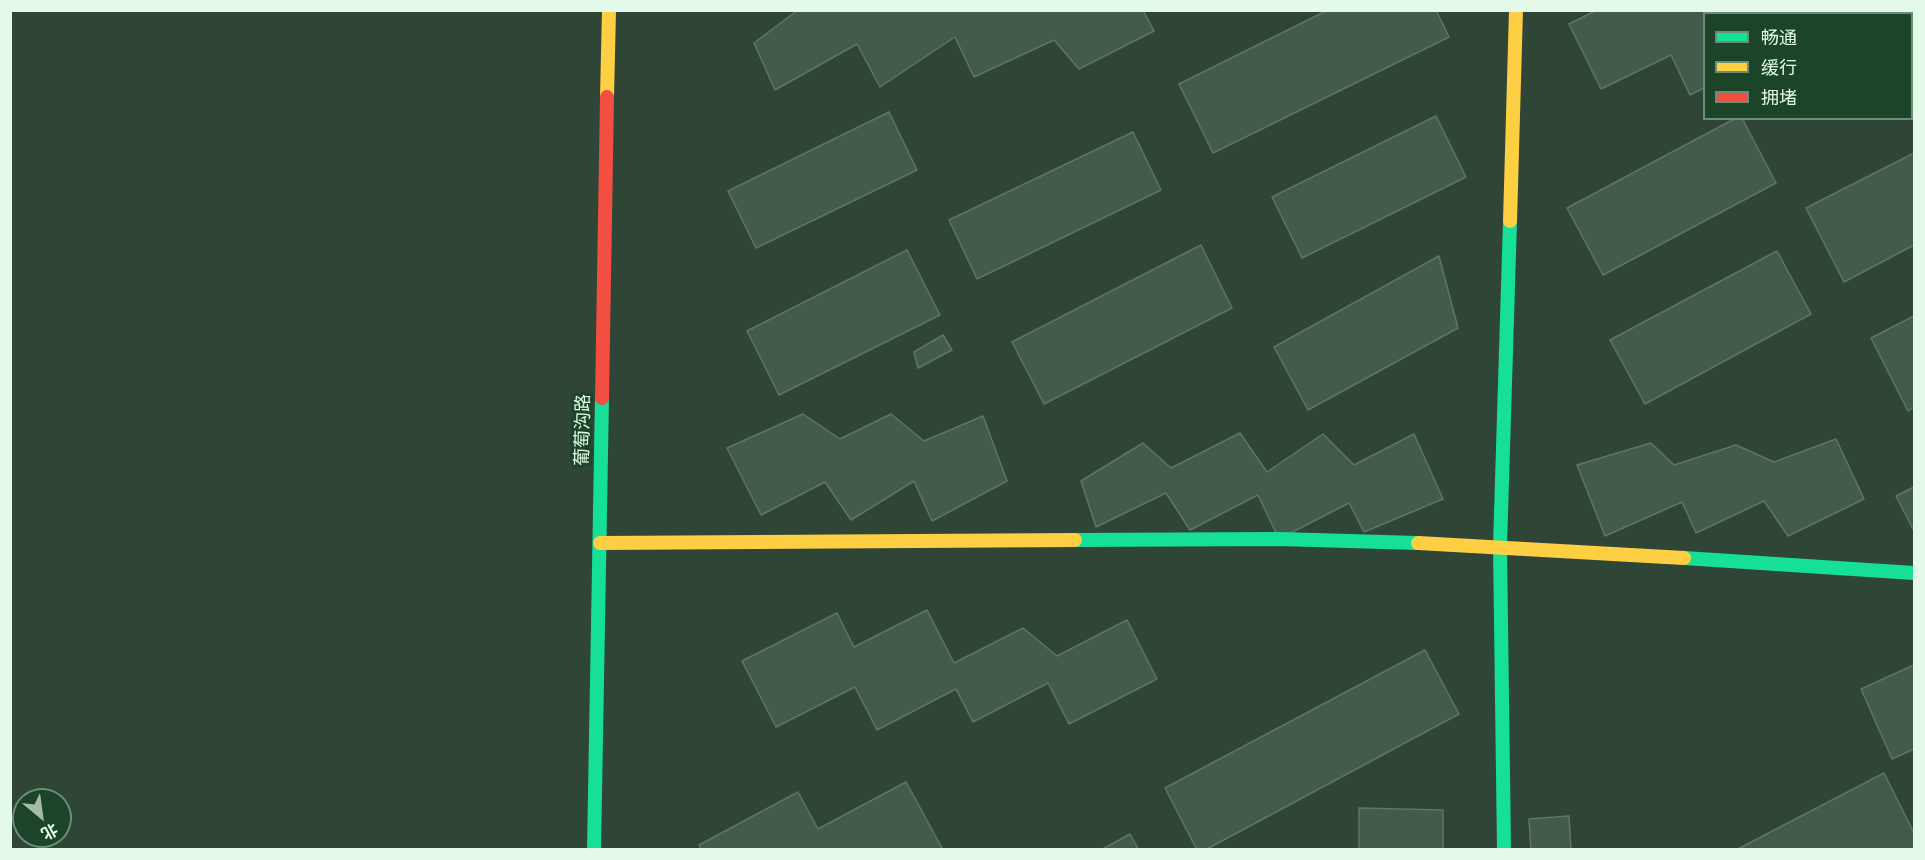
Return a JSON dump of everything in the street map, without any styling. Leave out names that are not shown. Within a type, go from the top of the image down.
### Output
[{"type":"street","name":"葡萄沟路","points":[[594,849],[609,10]]},
{"type":"street","points":[[1504,849],[1500,546],[1516,10]]},
{"type":"street","points":[[600,543],[1279,539],[1500,546],[1914,573]]},
{"type":"building","points":[[798,10],[1143,10],[1154,31],[1079,69],[1054,40],[974,77],[955,37],[880,87],[857,44],[775,90],[754,43]]},
{"type":"building","points":[[1328,10],[1436,10],[1449,37],[1213,153],[1179,84]]},
{"type":"building","points":[[1597,10],[1914,10],[1914,80],[1913,12],[1703,12],[1703,88],[1690,95],[1671,55],[1601,89],[1569,24]]},
{"type":"building","points":[[889,112],[917,170],[756,248],[728,191]]},
{"type":"building","points":[[1436,116],[1466,177],[1302,258],[1272,197]]},
{"type":"building","points":[[1732,120],[1743,120],[1776,183],[1603,275],[1567,208]]},
{"type":"building","points":[[1133,132],[1161,190],[977,279],[949,220]]},
{"type":"building","points":[[1914,153],[1914,245],[1844,282],[1806,208]]},
{"type":"building","points":[[1201,245],[1232,308],[1044,404],[1012,342]]},
{"type":"building","points":[[907,250],[940,315],[779,395],[747,331]]},
{"type":"building","points":[[1777,251],[1811,314],[1645,404],[1610,340]]},
{"type":"building","points":[[1439,256],[1458,328],[1308,410],[1274,347]]},
{"type":"building","points":[[1914,316],[1914,407],[1908,411],[1871,338]]},
{"type":"building","points":[[943,335],[952,350],[918,368],[914,352]]},
{"type":"building","points":[[803,414],[840,439],[891,414],[924,441],[983,416],[1007,481],[932,521],[914,481],[851,520],[825,482],[761,515],[727,448]]},
{"type":"building","points":[[1240,433],[1267,472],[1323,434],[1354,465],[1414,434],[1443,499],[1364,532],[1349,503],[1279,539],[1258,495],[1190,530],[1166,493],[1096,527],[1081,481],[1143,443],[1171,468]]},
{"type":"building","points":[[1836,439],[1864,499],[1788,536],[1764,501],[1696,533],[1682,502],[1605,536],[1577,465],[1651,443],[1674,465],[1736,445],[1774,462]]},
{"type":"building","points":[[1914,487],[1914,531],[1896,496]]},
{"type":"building","points":[[927,610],[954,663],[1023,628],[1057,656],[1127,620],[1157,679],[1069,724],[1048,683],[973,722],[956,689],[877,730],[855,687],[776,727],[742,661],[837,613],[854,647]]},
{"type":"building","points":[[1425,650],[1459,714],[1205,850],[1197,850],[1165,788]]},
{"type":"building","points":[[1914,665],[1914,749],[1892,759],[1861,689]]},
{"type":"building","points":[[1884,773],[1914,833],[1914,850],[1736,850]]},
{"type":"building","points":[[906,782],[942,848],[940,850],[702,850],[699,845],[798,792],[818,829]]},
{"type":"building","points":[[1359,808],[1443,810],[1443,850],[1359,850]]},
{"type":"building","points":[[1569,816],[1571,850],[1531,850],[1529,819]]},
{"type":"building","points":[[1130,834],[1139,850],[1101,850]]},
{"type":"traffic: fast","points":[[1504,850],[1500,546],[1510,221]]},
{"type":"traffic: fast","points":[[594,850],[602,398]]},
{"type":"traffic: fast","points":[[1075,540],[1279,539],[1418,543]]},
{"type":"traffic: fast","points":[[1684,558],[1914,573]]},
{"type":"traffic: slow","points":[[607,97],[609,10]]},
{"type":"traffic: slow","points":[[1510,221],[1516,10]]},
{"type":"traffic: slow","points":[[600,543],[1075,540]]},
{"type":"traffic: slow","points":[[1418,543],[1684,558]]},
{"type":"traffic: jam","points":[[602,398],[607,97]]}]
